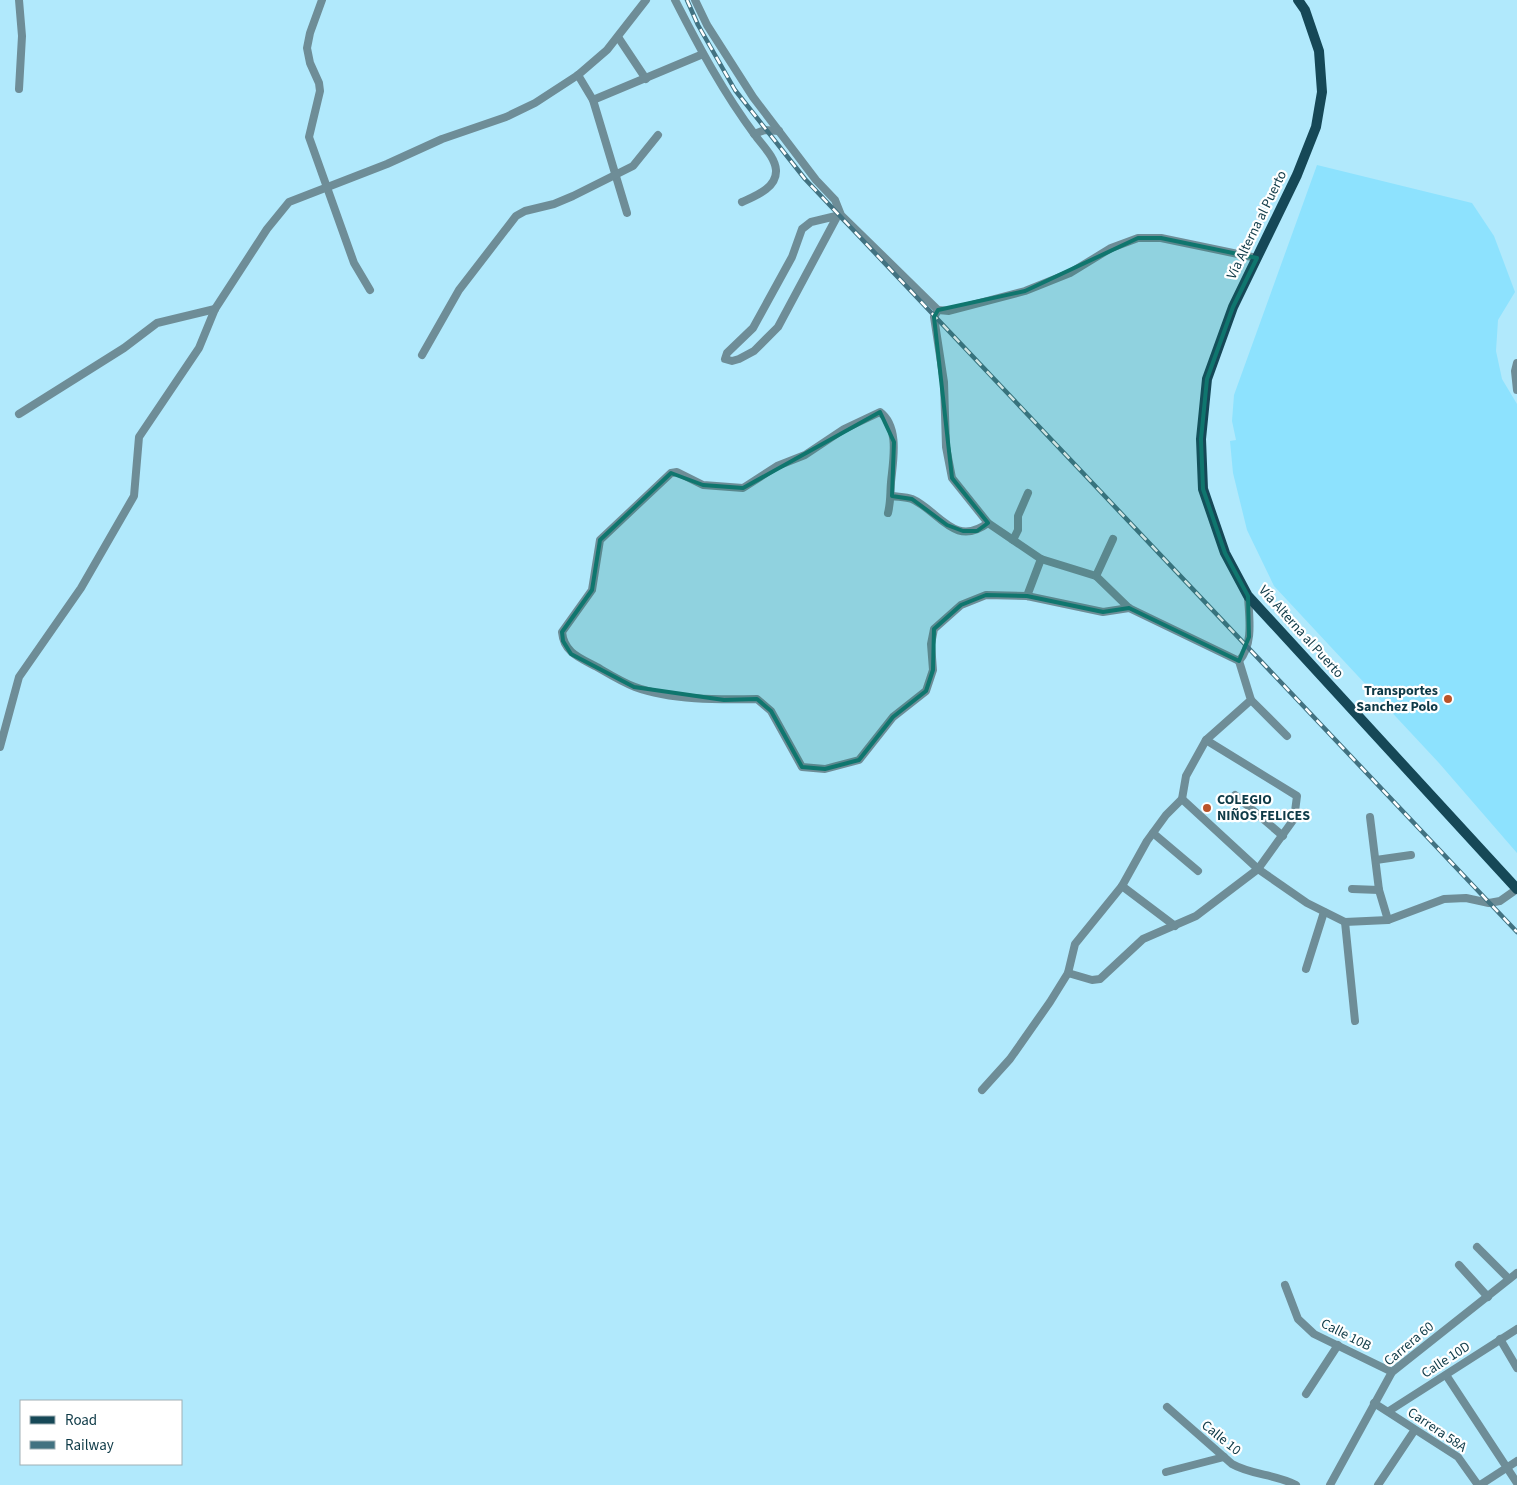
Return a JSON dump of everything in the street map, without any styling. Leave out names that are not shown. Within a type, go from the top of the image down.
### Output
[{"type":"main road","name":"Vía Alterna al Puerto","points":[[1298,0],[1305,10],[1319,51],[1322,92],[1316,127],[1297,175],[1233,307],[1207,379],[1201,439],[1203,489],[1225,553],[1248,596],[1517,889]]},
{"type":"street","points":[[19,0],[22,36],[19,89]]},
{"type":"street","points":[[322,0],[310,33],[307,48],[320,91],[309,137],[354,263],[370,290]]},
{"type":"street","points":[[0,747],[19,676],[81,588],[134,496],[139,437],[198,348],[215,309],[267,229],[289,202],[442,140],[506,117],[548,95],[578,75],[607,50],[646,0]]},
{"type":"street","points":[[676,0],[703,54],[736,110],[770,156],[776,171],[775,178],[764,190],[742,202]]},
{"type":"street","points":[[695,0],[732,66],[816,180],[835,200],[838,214],[938,310],[949,310],[1025,291],[1070,273],[1111,248],[1138,238],[1161,238],[1257,258]]},
{"type":"street","points":[[618,37],[646,79]]},
{"type":"street","points":[[593,100],[703,54]]},
{"type":"street","points":[[578,75],[593,100],[628,213]]},
{"type":"street","points":[[754,134],[765,130],[779,131]]},
{"type":"street","points":[[422,355],[459,290],[516,216],[525,211],[554,204],[616,175],[638,162],[658,135]]},
{"type":"street","points":[[838,214],[778,327],[754,351],[739,359],[725,359],[727,354],[753,328],[792,257],[802,229],[811,222],[838,214]]},
{"type":"street","points":[[19,414],[124,348],[157,323],[215,309]]},
{"type":"street","points":[[938,310],[934,317],[944,382],[946,447],[952,478],[988,523],[1041,559],[1096,576],[1129,608],[1239,661],[1251,700],[1288,736]]},
{"type":"street","points":[[1517,363],[1515,371],[1517,390]]},
{"type":"street","points":[[888,513],[892,496],[890,484],[894,462],[894,442],[885,416],[880,412],[844,429],[805,455],[777,466],[743,488],[703,485],[678,472],[671,473],[600,540],[592,590],[562,632],[563,641],[571,654],[634,687],[660,694],[715,699],[757,698],[771,711],[802,767],[825,769],[859,760],[893,717],[926,691],[932,670],[931,644],[934,629],[961,605],[986,596],[1026,596],[1103,612],[1129,608]]},
{"type":"street","points":[[1013,540],[1018,530],[1018,516],[1028,492]]},
{"type":"street","points":[[892,496],[912,500],[947,525],[963,531],[977,531],[988,523]]},
{"type":"street","points":[[1096,576],[1113,539]]},
{"type":"street","points":[[1026,596],[1041,559]]},
{"type":"street","points":[[1239,661],[1245,654],[1249,637],[1248,596]]},
{"type":"street","points":[[982,1090],[1010,1059],[1050,1002],[1068,972],[1075,944],[1122,886],[1153,833],[1182,799],[1186,776],[1206,740],[1251,700]]},
{"type":"street","points":[[1068,972],[1092,980],[1100,978],[1142,938],[1196,916],[1258,869],[1294,819],[1297,796],[1206,740]]},
{"type":"street","points":[[1235,795],[1283,836]]},
{"type":"street","points":[[1182,799],[1258,869],[1307,904],[1345,922],[1388,920],[1444,899],[1466,898],[1489,903],[1500,901],[1517,889]]},
{"type":"street","points":[[1370,817],[1379,890],[1388,920]]},
{"type":"street","points":[[1153,833],[1198,871]]},
{"type":"street","points":[[1376,860],[1412,855]]},
{"type":"street","points":[[1122,886],[1175,926]]},
{"type":"street","points":[[1352,889],[1379,890]]},
{"type":"street","points":[[1306,969],[1324,912]]},
{"type":"street","points":[[1345,922],[1355,1021]]},
{"type":"street","points":[[1476,1247],[1509,1279]]},
{"type":"street","points":[[1459,1265],[1488,1297]]},
{"type":"street","name":"Carrera 60","points":[[1330,1485],[1392,1372],[1517,1273]]},
{"type":"street","name":"Calle 10B","points":[[1285,1285],[1298,1319],[1314,1334],[1392,1372]]},
{"type":"street","name":"Calle 10D","points":[[1389,1411],[1517,1329]]},
{"type":"street","points":[[1500,1340],[1517,1368]]},
{"type":"street","points":[[1306,1394],[1338,1345]]},
{"type":"street","points":[[1446,1375],[1517,1483]]},
{"type":"street","name":"Carrera 58A","points":[[1374,1403],[1389,1411],[1414,1431],[1458,1457],[1479,1485]]},
{"type":"street","name":"Calle 10","points":[[1167,1407],[1240,1469],[1282,1478],[1296,1485]]},
{"type":"street","points":[[1378,1485],[1414,1431]]},
{"type":"street","points":[[1166,1472],[1224,1457]]},
{"type":"street","points":[[1479,1485],[1517,1461]]},
{"type":"highlighted area","points":[[1138,238],[1161,238],[1257,258],[1233,307],[1207,379],[1201,439],[1203,489],[1225,553],[1248,596],[1249,637],[1239,661],[1129,608],[1103,612],[1027,596],[986,595],[961,605],[934,629],[933,670],[926,691],[893,717],[859,760],[825,769],[802,767],[771,711],[757,699],[724,700],[634,687],[571,654],[563,641],[562,632],[592,590],[600,540],[671,473],[703,485],[743,488],[880,412],[894,442],[892,496],[912,499],[947,525],[963,531],[977,531],[988,523],[952,478],[934,317],[938,310],[1025,291]]},
{"type":"shaded area","points":[[1317,165],[1472,203],[1494,236],[1515,292],[1498,320],[1496,351],[1502,379],[1517,404],[1517,853],[1439,763],[1274,586],[1247,530],[1233,473],[1230,441],[1236,440],[1232,421],[1234,395]]},
{"type":"railway","points":[[687,0],[698,25],[735,90],[805,179],[1517,932]]},
{"type":"place","name":"Transportes Sanchez Polo","points":[[1448,699]]},
{"type":"place","name":"COLEGIO NIÑOS FELICES","points":[[1207,808]]}]
